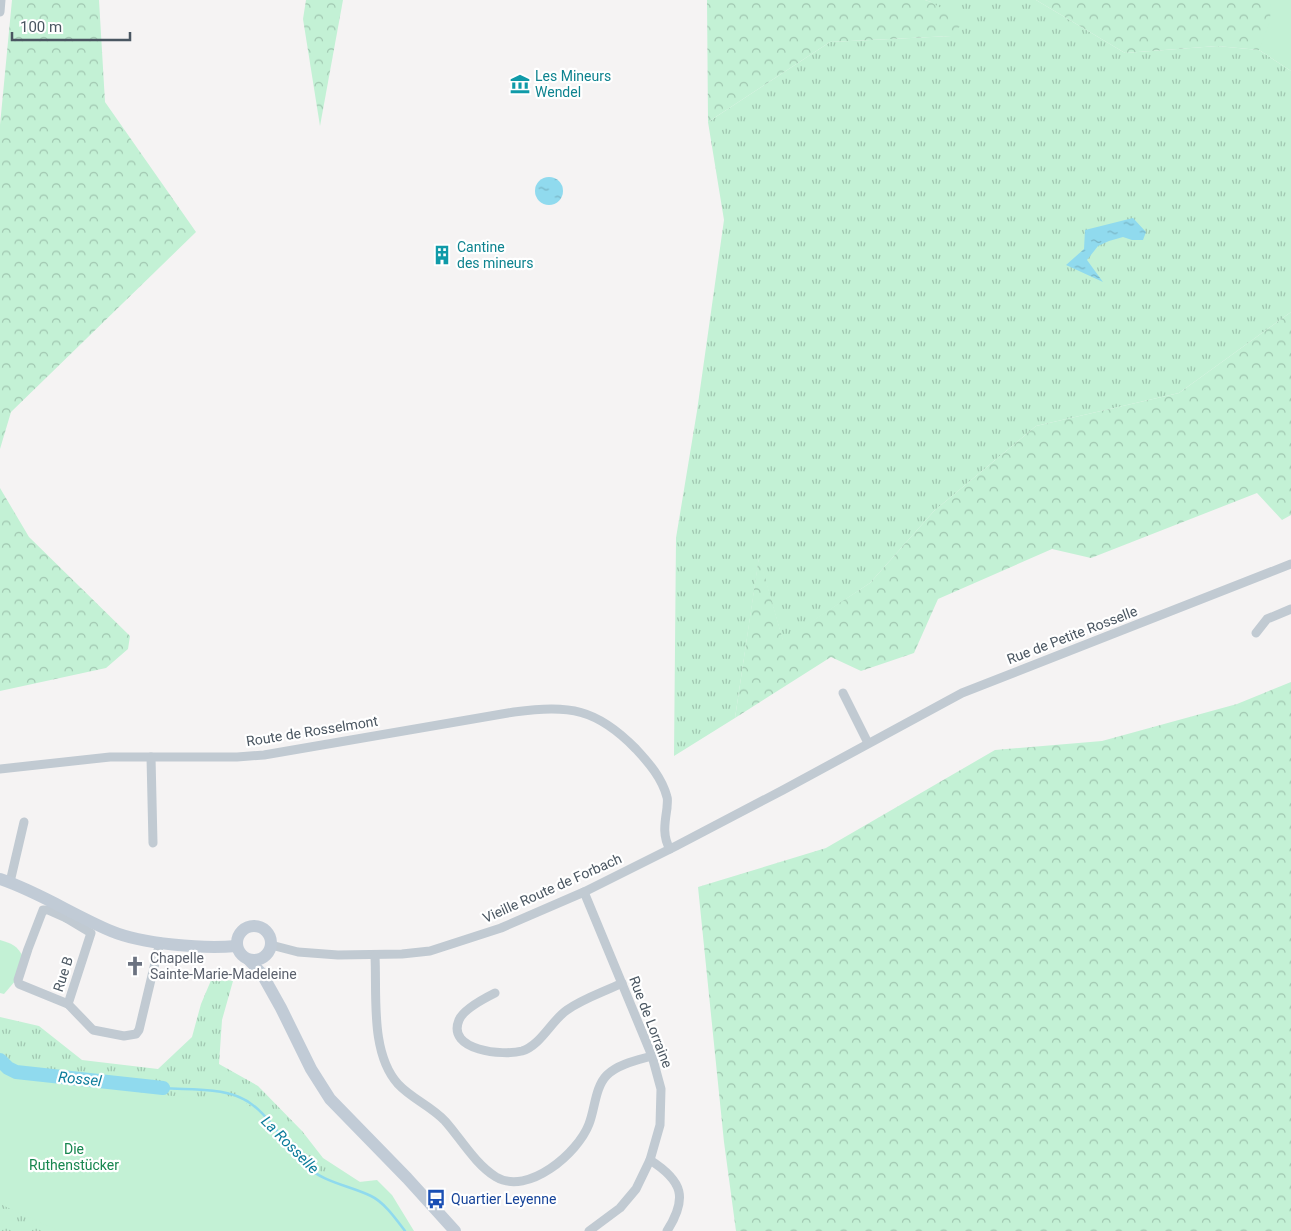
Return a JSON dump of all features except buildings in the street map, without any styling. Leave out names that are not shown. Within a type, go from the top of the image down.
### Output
[{"type":"main road","points":[[5,880],[68,914],[131,938],[214,948],[236,946]]},
{"type":"main road","points":[[249,960],[259,960],[269,952],[271,945],[268,932],[263,928],[257,926],[244,928],[236,939],[236,946],[243,957],[249,960],[262,974],[311,1069],[330,1099],[407,1178],[455,1231]]},
{"type":"main road","points":[[262,974],[264,957]]},
{"type":"street","points":[[0,12],[1,0]]},
{"type":"street","name":"Rue de Petite Rosselle","points":[[717,825],[944,702],[987,683],[1291,564]]},
{"type":"street","points":[[1256,633],[1267,619],[1291,609]]},
{"type":"street","points":[[843,693],[868,743]]},
{"type":"street","name":"Route de Rosselmont","points":[[0,769],[110,757],[238,757],[264,755],[514,712],[547,708],[567,709],[591,715],[609,724],[622,734],[652,766],[668,798],[664,832],[670,849]]},
{"type":"street","points":[[151,757],[153,843]]},
{"type":"street","points":[[5,880],[24,822]]},
{"type":"street","name":"Vieille Route de Forbach","points":[[271,945],[298,952],[375,956],[430,951],[501,928],[584,892],[717,825]]},
{"type":"street","name":"Rue de Lorraine","points":[[584,892],[652,1056],[661,1089],[660,1125],[650,1160],[636,1189],[620,1208],[588,1231]]},
{"type":"street","points":[[68,914],[43,910],[18,980],[19,984],[68,1004]]},
{"type":"street","name":"Rue B","points":[[68,914],[91,933],[68,1004],[93,1030],[124,1036],[136,1034],[140,1026],[160,942]]},
{"type":"street","points":[[375,956],[376,1016],[382,1057],[389,1072],[398,1084],[432,1108],[486,1170],[498,1178],[519,1181],[544,1172],[560,1162],[582,1139],[589,1124],[600,1087],[606,1077],[615,1069],[652,1056]]},
{"type":"street","points":[[495,993],[465,1012],[459,1019],[457,1030],[460,1039],[472,1047],[509,1053],[531,1047],[555,1020],[578,1003],[622,983]]},
{"type":"street","points":[[650,1160],[661,1167],[675,1181],[681,1198],[676,1217],[667,1231]]},
{"type":"green space","points":[[12,0],[99,0],[105,102],[196,232],[11,412],[0,449],[0,125]]},
{"type":"green space","points":[[306,0],[343,0],[320,126],[303,19]]},
{"type":"green space","points":[[707,0],[925,0],[964,22],[951,36],[830,42],[708,122]]},
{"type":"green space","points":[[925,0],[1036,0],[1125,53],[1217,46],[1259,50],[1291,71],[1291,312],[1179,393],[1036,426],[934,511],[870,583],[783,641],[759,558],[735,718],[674,756],[676,538],[697,411],[724,220],[708,122],[830,42],[951,36],[931,2]]},
{"type":"green space","points":[[1036,0],[1291,0],[1291,44],[1259,50],[1217,46],[1125,53]]},
{"type":"green space","points":[[1271,0],[1291,0],[1291,71],[1259,50],[1270,21]]},
{"type":"green space","points":[[1291,312],[1291,515],[1282,520],[1257,493],[1091,558],[1052,549],[938,599],[914,653],[861,671],[831,657],[735,718],[759,556],[783,640],[870,583],[934,511],[1036,426],[1179,393]]},
{"type":"green space","points":[[0,488],[29,537],[130,636],[128,649],[106,668],[0,691]]},
{"type":"green space","points":[[1291,682],[1291,1231],[736,1231],[724,1142],[698,887],[826,848],[995,750],[1102,741],[1237,704]]},
{"type":"green space","points":[[0,940],[14,946],[23,957],[16,980],[4,994],[0,993]]},
{"type":"green space","name":"Die Ruthenstücker","points":[[212,978],[233,981],[222,1020],[219,1064],[258,1086],[302,1131],[323,1158],[377,1193],[403,1231],[0,1231],[0,1017],[39,1026],[82,1060],[158,1069],[192,1037],[201,1004]]},
{"type":"green space","name":"Die Ruthenstücker","points":[[0,1065],[7,1076],[181,1097],[239,1098],[287,1135],[304,1158],[326,1176],[359,1182],[377,1180],[392,1195],[414,1231],[59,1231],[0,1204]]},
{"type":"water","points":[[549,177],[559,181],[563,191],[559,201],[549,205],[539,201],[535,191],[539,181]]},
{"type":"water","points":[[1133,218],[1146,232],[1143,240],[1132,240],[1123,237],[1109,241],[1098,246],[1087,260],[1103,282],[1066,265],[1084,249],[1085,230]]},
{"type":"waterway","name":"Rossel","points":[[0,1060],[8,1068],[16,1072],[163,1088]]},
{"type":"waterway","name":"La Rosselle","points":[[163,1088],[222,1092],[249,1102],[267,1118],[297,1157],[312,1171],[328,1180],[362,1192],[381,1202],[405,1231]]},
{"type":"place","name":"Les Mineurs Wendel","points":[[520,84]]},
{"type":"place","name":"Cantine des mineurs","points":[[442,255]]},
{"type":"place","name":"Chapelle Sainte-Marie-Madeleine","points":[[135,966]]},
{"type":"place","name":"Quartier Leyenne","points":[[436,1199]]}]
